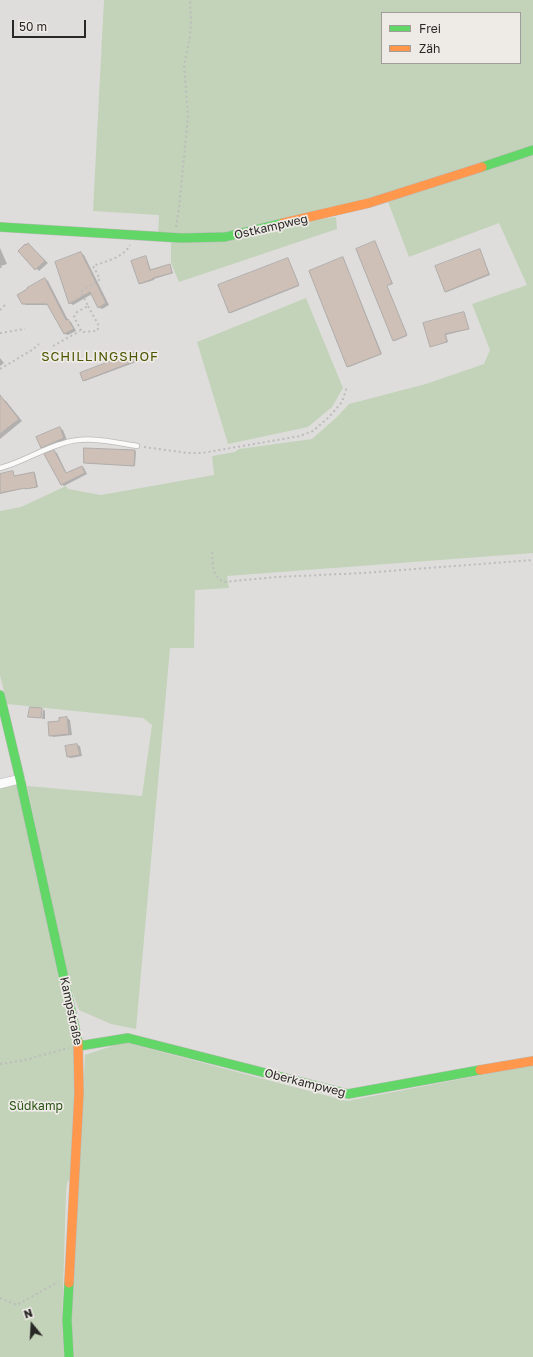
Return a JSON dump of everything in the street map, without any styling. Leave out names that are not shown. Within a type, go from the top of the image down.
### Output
[{"type":"street","name":"Ostkampweg","points":[[0,227],[174,238],[225,237],[369,203],[533,150]]},
{"type":"street","name":"Kampstraße","points":[[0,695],[79,1046],[79,1093],[67,1320],[69,1357]]},
{"type":"street","points":[[0,784],[20,779]]},
{"type":"street","name":"Oberkampweg","points":[[79,1046],[128,1038],[348,1094],[533,1061]]},
{"type":"lane","points":[[0,468],[60,444],[78,440],[103,440],[137,446]]},
{"type":"path","points":[[174,238],[179,208],[188,116],[184,65],[190,37],[190,0]]},
{"type":"path","points":[[53,346],[80,331],[97,331],[99,329],[99,326],[82,292],[100,278],[93,266],[120,256],[130,246],[130,236]]},
{"type":"path","points":[[0,310],[5,305]]},
{"type":"path","points":[[80,331],[74,317],[77,312],[88,306]]},
{"type":"path","points":[[0,334],[25,329]]},
{"type":"path","points":[[0,369],[32,350],[39,344]]},
{"type":"path","points":[[137,446],[202,454],[300,436],[313,431],[329,417],[342,402],[348,387]]},
{"type":"path","points":[[212,552],[213,569],[216,578],[223,582],[533,560]]},
{"type":"path","points":[[0,1064],[21,1061],[79,1046]]},
{"type":"path","points":[[0,1298],[18,1305],[69,1275]]},
{"type":"green space","points":[[104,0],[533,0],[533,146],[366,200],[225,234],[158,234],[159,215],[93,211]]},
{"type":"green space","points":[[533,155],[533,553],[227,576],[229,588],[195,590],[194,648],[170,648],[136,1029],[111,1024],[79,1010],[68,980],[27,786],[142,796],[152,725],[143,718],[7,704],[0,675],[0,511],[21,507],[66,486],[68,489],[101,495],[214,475],[212,456],[235,452],[239,449],[312,439],[349,404],[426,384],[484,364],[490,350],[472,304],[527,285],[499,223],[409,257],[388,202]]},
{"type":"green space","points":[[336,217],[337,229],[179,282],[171,263],[171,241]]},
{"type":"green space","points":[[306,298],[343,388],[332,407],[308,427],[228,444],[197,342]]},
{"type":"green space","name":"Südkamp","points":[[17,780],[76,1057],[70,1178],[67,1183],[66,1193],[62,1322],[64,1357],[0,1357],[0,784]]},
{"type":"green space","points":[[124,1042],[347,1101],[533,1065],[533,1357],[74,1357],[71,1325],[85,1055]]},
{"type":"building","points":[[375,241],[392,283],[387,286],[407,335],[393,341],[356,249]]},
{"type":"building","points":[[28,243],[45,261],[35,270],[18,251]]},
{"type":"building","points":[[480,249],[489,274],[445,292],[435,266]]},
{"type":"building","points":[[81,252],[106,303],[98,308],[90,292],[69,304],[55,262]]},
{"type":"building","points":[[146,256],[150,270],[170,264],[172,273],[153,278],[139,284],[131,261]]},
{"type":"building","points":[[343,257],[381,354],[347,367],[309,271]]},
{"type":"building","points":[[288,258],[299,285],[229,313],[218,285]]},
{"type":"building","points":[[45,278],[66,320],[68,319],[74,329],[64,334],[47,304],[22,304],[17,295]]},
{"type":"building","points":[[464,312],[469,329],[445,334],[447,342],[430,347],[423,323]]},
{"type":"building","points":[[135,352],[138,360],[83,381],[80,373]]},
{"type":"building","points":[[0,395],[19,419],[0,434]]},
{"type":"building","points":[[60,427],[64,438],[41,448],[36,437]]},
{"type":"building","points":[[84,448],[135,450],[134,466],[84,463]]},
{"type":"building","points":[[54,450],[66,473],[82,466],[85,473],[61,485],[44,454]]},
{"type":"building","points":[[13,471],[14,476],[34,472],[37,487],[0,493],[0,474]]},
{"type":"building","points":[[30,707],[42,708],[41,718],[28,717]]},
{"type":"building","points":[[67,717],[69,734],[49,736],[48,722],[59,721],[59,718]]},
{"type":"building","points":[[77,744],[80,755],[67,757],[65,746]]},
{"type":"traffic: fast","points":[[482,167],[533,150]]},
{"type":"traffic: fast","points":[[0,227],[182,238],[225,237],[283,223]]},
{"type":"traffic: fast","points":[[0,695],[78,1042]]},
{"type":"traffic: fast","points":[[79,1046],[128,1038],[348,1094],[480,1070]]},
{"type":"traffic: fast","points":[[69,1283],[67,1320],[69,1357]]},
{"type":"traffic: slow","points":[[283,223],[369,203],[482,167]]},
{"type":"traffic: slow","points":[[69,1283],[79,1093],[78,1042]]},
{"type":"traffic: slow","points":[[480,1070],[533,1061]]},
{"type":"district","name":"SCHILLINGSHOF","points":[[100,357]]}]
